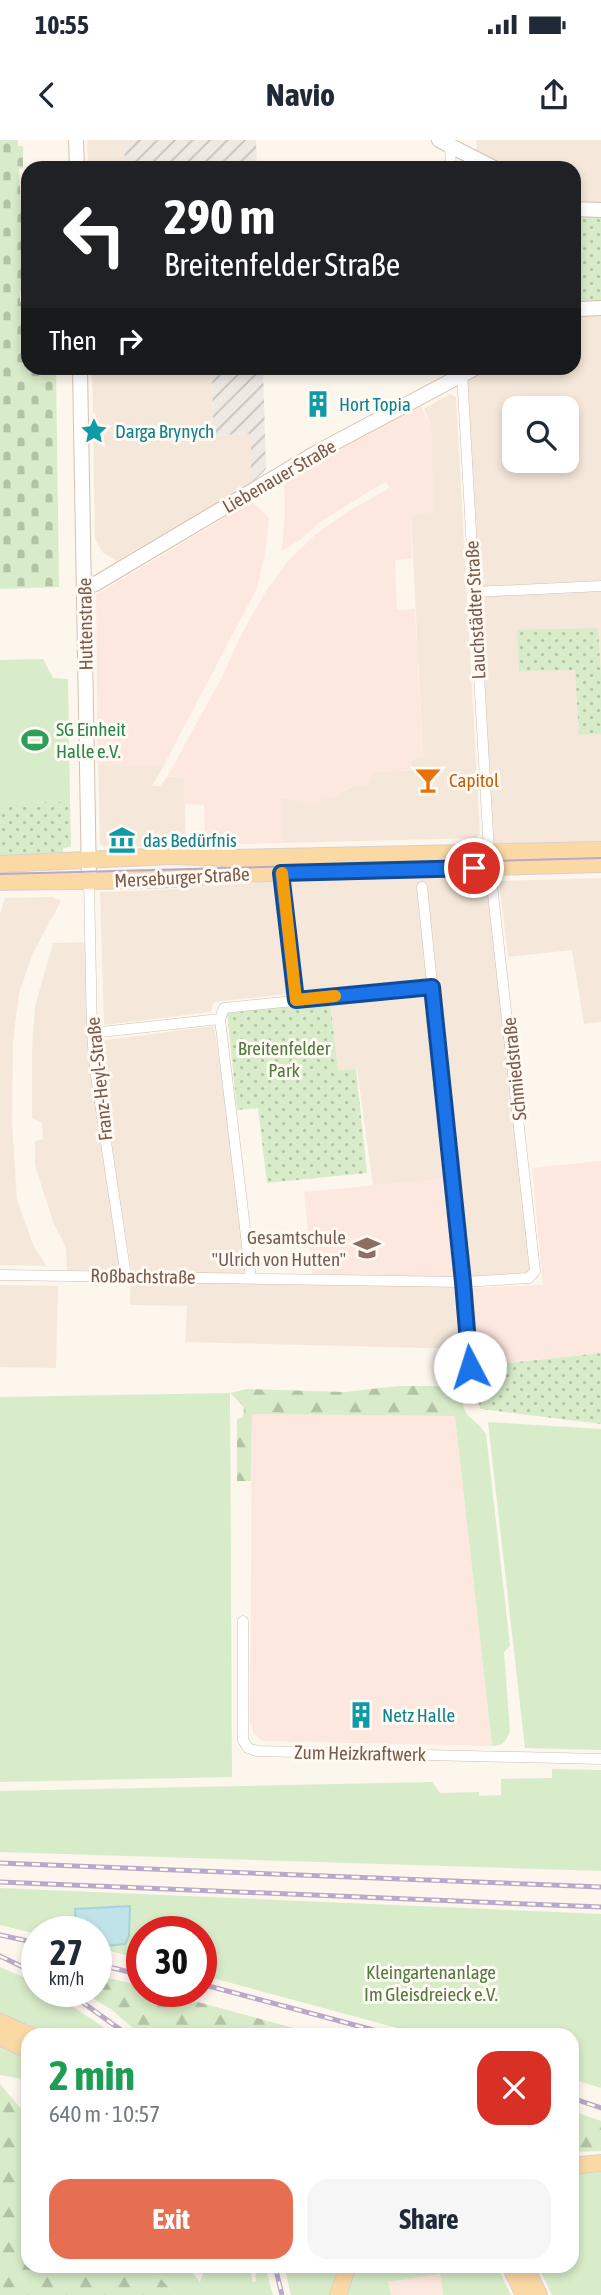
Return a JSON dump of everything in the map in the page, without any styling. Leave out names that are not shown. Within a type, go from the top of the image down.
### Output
[{"type":"main road","name":"Merseburger Straße","points":[[0,882],[281,873],[601,850]]},
{"type":"main road","name":"Merseburger Straße","points":[[0,864],[184,856],[601,864]]},
{"type":"main road","points":[[0,2022],[21,2031]]},
{"type":"main road","points":[[0,2037],[21,2047]]},
{"type":"main road","points":[[579,2165],[601,2163]]},
{"type":"main road","points":[[338,2295],[346,2273]]},
{"type":"main road","points":[[513,2273],[524,2295]]},
{"type":"main road","points":[[528,2273],[539,2295]]},
{"type":"street","points":[[76,140],[76,161]]},
{"type":"street","points":[[445,143],[449,161]]},
{"type":"street","points":[[445,143],[480,161]]},
{"type":"street","points":[[581,210],[601,210]]},
{"type":"street","points":[[581,311],[601,309]]},
{"type":"street","name":"Huttenstraße","points":[[80,375],[89,881]]},
{"type":"street","name":"Liebenauer Straße","points":[[84,587],[321,450],[458,375]]},
{"type":"street","name":"Lauchstädter Straße","points":[[467,375],[474,592],[490,860]]},
{"type":"street","points":[[474,592],[601,586]]},
{"type":"street","name":"Schmiedstraße","points":[[490,860],[535,1271]]},
{"type":"street","points":[[281,873],[296,1000]]},
{"type":"street","name":"Franz-Heyl-Straße","points":[[89,881],[92,1033],[98,1100],[126,1276]]},
{"type":"street","points":[[422,887],[470,1367]]},
{"type":"street","points":[[251,1278],[220,1019],[224,1008],[432,987]]},
{"type":"street","points":[[92,1033],[220,1019]]},
{"type":"street","name":"Roßbachstraße","points":[[0,1275],[463,1282],[530,1278],[535,1271]]},
{"type":"street","name":"Zum Heizkraftwerk","points":[[243,1621],[243,1740],[248,1748],[257,1751],[601,1759]]},
{"type":"shaded area","points":[[87,140],[124,140],[125,161],[88,161]]},
{"type":"shaded area","points":[[124,140],[256,140],[257,161],[125,161]]},
{"type":"shaded area","points":[[476,140],[601,140],[601,206],[581,207],[581,161],[484,161],[472,155],[477,147]]},
{"type":"shaded area","points":[[601,315],[601,847],[490,851],[464,383],[478,375],[581,375],[581,316]]},
{"type":"shaded area","points":[[92,375],[212,375],[213,435],[251,434],[251,484],[117,561],[102,552],[95,539]]},
{"type":"shaded area","points":[[212,375],[263,375],[266,469],[251,484],[251,434],[213,435]]},
{"type":"shaded area","points":[[450,394],[456,397],[480,834],[476,838],[283,843],[281,797],[306,804],[321,803],[321,797],[335,797],[374,772],[412,770],[412,759],[423,757],[411,515],[431,425],[424,409]]},
{"type":"shaded area","points":[[418,401],[431,425],[434,512],[411,515],[412,558],[395,560],[397,610],[415,609],[423,758],[412,759],[412,770],[374,772],[368,785],[351,786],[336,797],[321,797],[321,804],[306,805],[282,797],[283,843],[205,845],[204,805],[184,804],[184,776],[167,777],[220,681],[242,633],[266,591],[288,561],[316,534],[389,488],[395,497],[386,481],[320,522],[282,551],[284,480]]},
{"type":"shaded area","points":[[252,501],[269,518],[265,554],[257,588],[164,765],[98,766],[96,595]]},
{"type":"shaded area","points":[[131,712],[138,765],[164,765],[152,786],[160,786],[167,777],[184,776],[186,845],[107,848],[100,844],[97,713]]},
{"type":"shaded area","points":[[490,868],[535,1271],[529,1278],[463,1282],[452,1178],[373,1186],[357,1069],[338,1070],[330,997],[296,1000],[282,873]]},
{"type":"shaded area","points":[[601,878],[601,1022],[584,1024],[572,950],[508,957],[499,881]]},
{"type":"shaded area","points":[[275,881],[288,994],[214,1002],[211,1012],[104,1025],[100,892]]},
{"type":"shaded area","points":[[52,897],[61,901],[33,953],[19,993],[13,1043],[12,1123],[17,1200],[33,1244],[46,1266],[0,1265],[0,913],[5,898]]},
{"type":"shaded area","points":[[90,942],[92,1033],[126,1276],[67,1275],[66,1247],[53,1222],[35,1165],[35,1141],[43,1139],[42,1123],[32,1118],[35,1006],[53,943]]},
{"type":"shaded area","points":[[214,1026],[251,1278],[463,1282],[468,1349],[185,1342],[187,1306],[130,1305],[131,1268],[107,1118],[98,1041]]},
{"type":"shaded area","points":[[601,1161],[601,1353],[476,1366],[470,1288],[543,1285],[532,1168]]},
{"type":"shaded area","points":[[452,1178],[463,1282],[313,1279],[304,1192]]},
{"type":"shaded area","points":[[0,1285],[58,1286],[56,1368],[0,1367]]},
{"type":"shaded area","points":[[252,1414],[455,1416],[492,1746],[262,1741],[254,1734],[250,1722]]},
{"type":"shaded area","points":[[440,2274],[443,2295],[391,2295],[387,2282]]},
{"type":"green space","points":[[0,140],[18,140],[18,146],[23,146],[23,161],[19,169],[21,375],[56,375],[59,587],[0,589]]},
{"type":"green space","points":[[581,209],[601,210],[601,308],[581,311]]},
{"type":"green space","points":[[598,628],[601,734],[579,735],[575,670],[519,671],[517,630]]},
{"type":"green space","name":"SG Einheit Halle e.V.","points":[[43,659],[53,678],[68,679],[70,802],[0,803],[0,660]]},
{"type":"green space","points":[[70,802],[71,845],[63,848],[63,858],[0,861],[0,803]]},
{"type":"green space","name":"Breitenfelder Park","points":[[330,1000],[338,1070],[356,1069],[367,1173],[267,1183],[258,1108],[237,1110],[227,1011]]},
{"type":"green space","points":[[601,1353],[601,1424],[481,1409],[467,1382],[470,1367]]},
{"type":"green space","points":[[398,1386],[457,1386],[456,1397],[443,1401],[455,1416],[252,1414],[251,1481],[237,1481],[237,1419],[243,1417],[244,1407],[230,1393],[247,1389],[345,1392]]},
{"type":"green space","points":[[457,1386],[463,1386],[465,1411],[486,1434],[510,1646],[504,1652],[510,1731],[504,1742],[496,1746],[492,1746],[455,1416],[443,1401],[456,1397]]},
{"type":"green space","points":[[230,1393],[232,1777],[0,1782],[0,1397]]},
{"type":"green space","points":[[488,1422],[601,1429],[601,1750],[525,1748]]},
{"type":"green space","points":[[552,1769],[601,1770],[601,1871],[0,1852],[0,1791],[432,1782],[440,1793],[479,1792],[479,1796],[501,1795],[501,1779],[552,1778]]},
{"type":"green space","name":"Kleingartenanlage Im Gleisdreieck e.V.","points":[[0,1888],[601,1914],[601,2088],[579,2081],[579,2028],[397,2028],[217,1979],[217,1916],[126,1916],[126,1955],[112,1952],[112,1946],[125,1944],[112,1935],[112,1916],[85,1916],[75,1909],[75,1916],[21,1916],[21,1930],[0,1925]]},
{"type":"green space","points":[[0,1967],[21,1976],[21,2007],[73,2007],[105,2028],[25,2028],[0,2016]]},
{"type":"green space","points":[[112,1979],[126,1982],[126,2007],[216,2007],[293,2028],[133,2028],[107,2007],[112,2007]]},
{"type":"green space","points":[[0,2044],[21,2053],[21,2079],[0,2075]]},
{"type":"green space","points":[[0,2084],[21,2109],[21,2273],[156,2273],[175,2295],[0,2295]]},
{"type":"green space","points":[[579,2113],[601,2121],[601,2151],[579,2152]]},
{"type":"green space","points":[[601,2170],[601,2295],[552,2295],[541,2273],[579,2273],[579,2172]]},
{"type":"green space","points":[[156,2273],[193,2273],[200,2282],[203,2273],[251,2273],[253,2282],[256,2281],[255,2273],[267,2273],[273,2295],[175,2295]]},
{"type":"green space","points":[[286,2273],[339,2273],[335,2295],[291,2295]]},
{"type":"green space","points":[[354,2273],[500,2273],[511,2295],[443,2295],[440,2274],[388,2282],[391,2295],[346,2295]]},
{"type":"water","points":[[130,1906],[130,1916],[126,1916],[125,1944],[112,1945],[112,1916],[75,1916],[75,1909]]},
{"type":"tram line","points":[[0,874],[601,858]]},
{"type":"railway","points":[[0,1863],[601,1887]]},
{"type":"railway","points":[[0,1882],[601,1907]]},
{"type":"railway","points":[[0,1935],[21,1940]]},
{"type":"railway","points":[[0,1956],[21,1966]]},
{"type":"railway","points":[[112,1968],[126,1971]]},
{"type":"railway","points":[[217,1988],[366,2028]]},
{"type":"railway","points":[[89,2007],[118,2028]]},
{"type":"railway","points":[[579,2100],[601,2108]]},
{"type":"railway","points":[[277,2273],[282,2295]]},
{"type":"slow traffic","points":[[282,873],[296,1000],[335,996]]},
{"type":"place","name":"Hort Topia","points":[[318,404]]},
{"type":"place","name":"Darga Brynych","points":[[94,431]]},
{"type":"place","name":"SG Einheit Halle e.V.","points":[[35,740]]},
{"type":"place","name":"Capitol","points":[[428,780]]},
{"type":"place","name":"das Bedürfnis","points":[[122,840]]},
{"type":"place","name":"Gesamtschule \"Ulrich von Hutten\"","points":[[367,1248]]},
{"type":"place","name":"Netz Halle","points":[[361,1715]]},
{"type":"route","points":[[470,1367],[432,987],[296,1000],[281,873],[474,868]]}]
